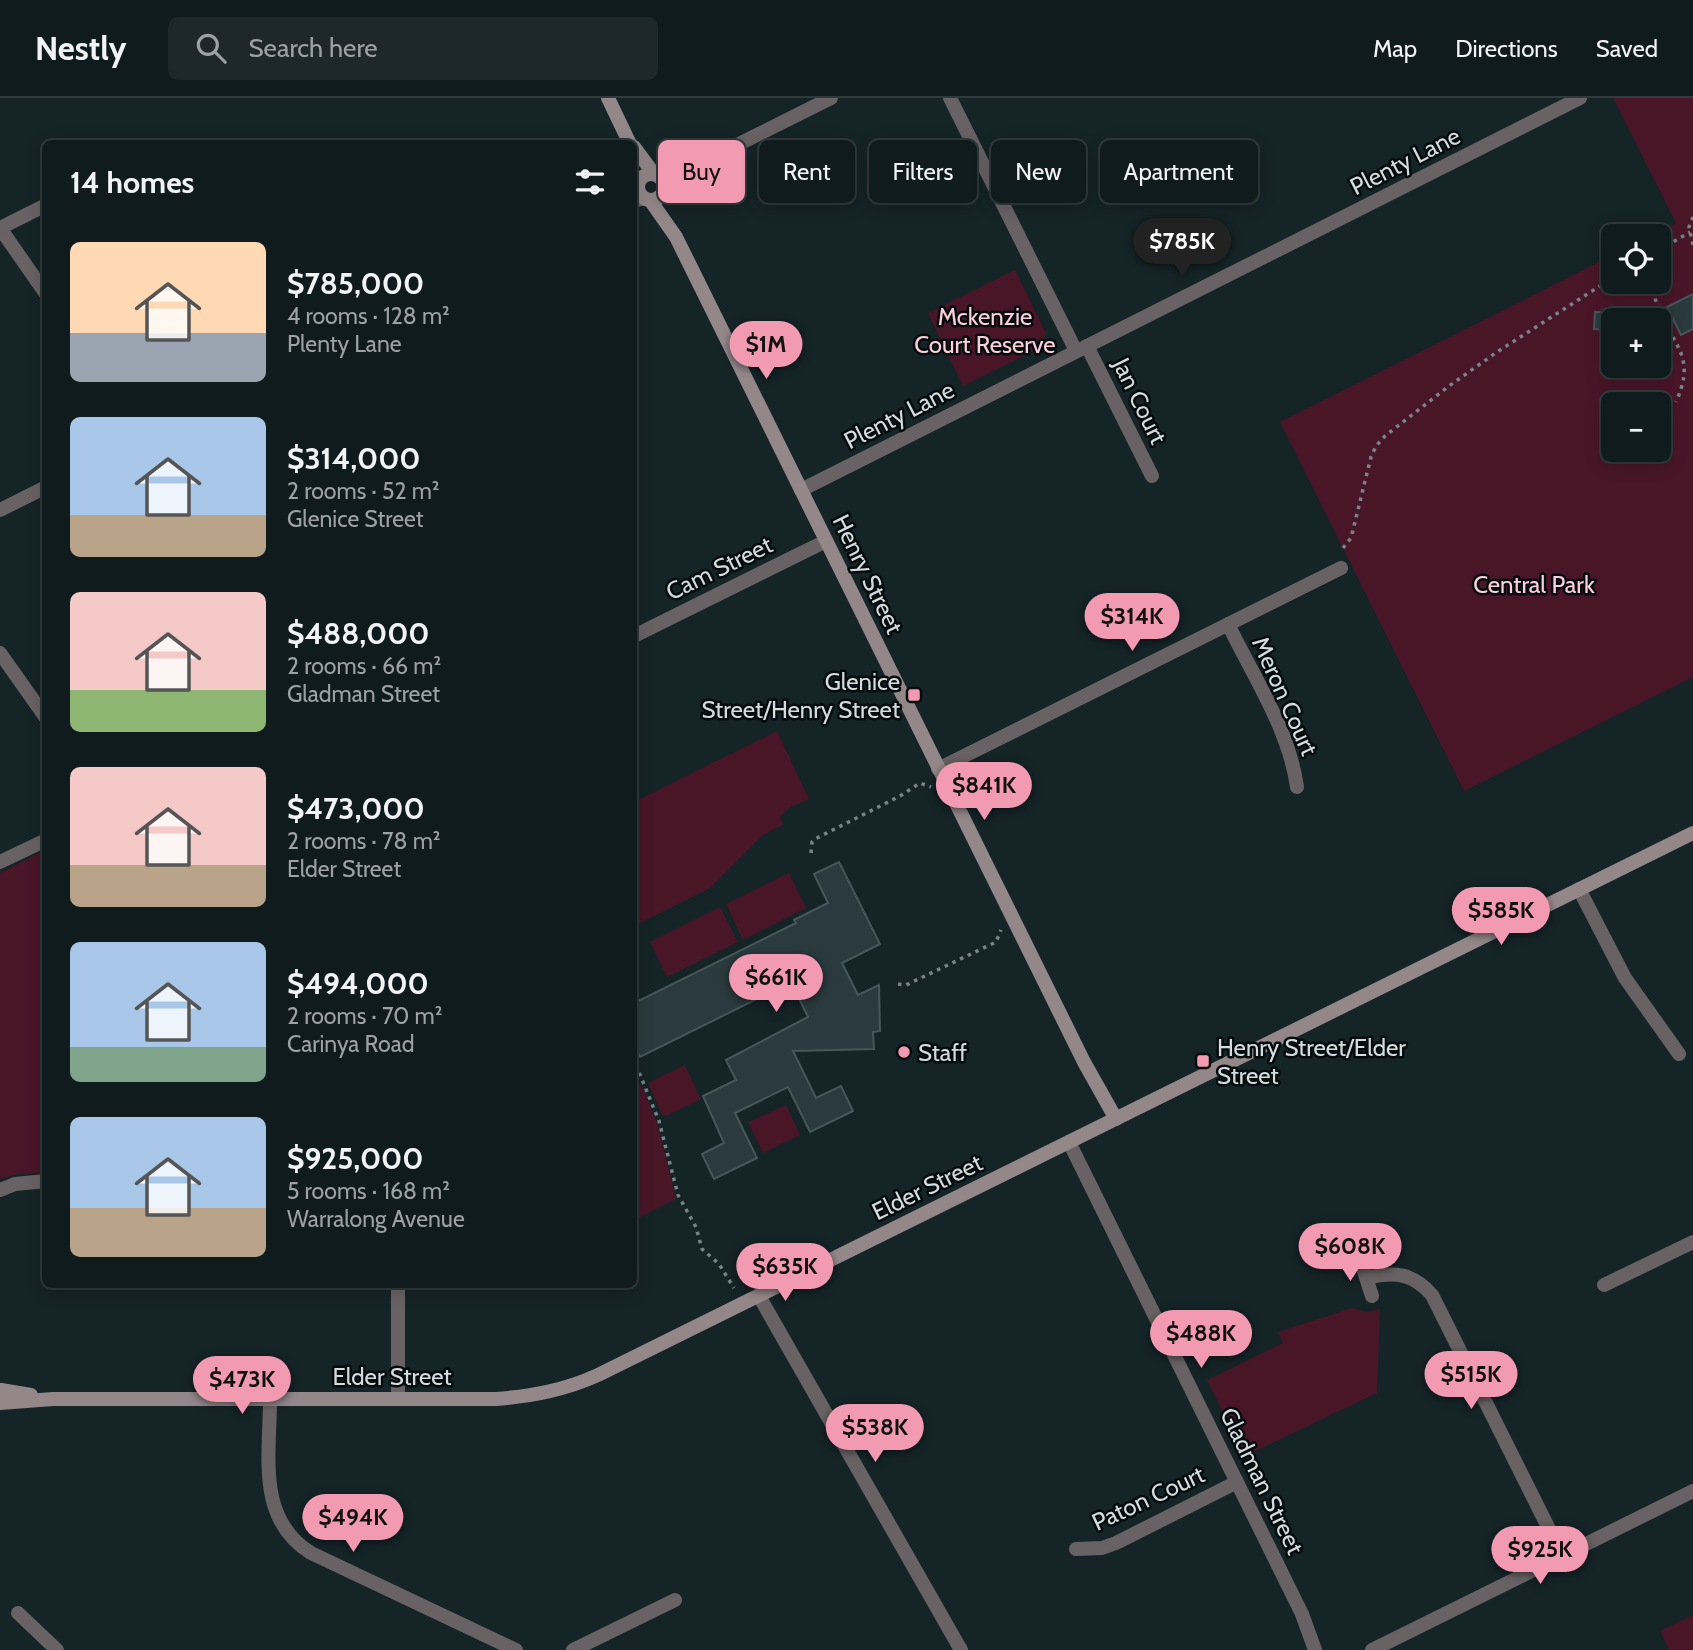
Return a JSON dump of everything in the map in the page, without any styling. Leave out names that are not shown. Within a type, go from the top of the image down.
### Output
[{"type":"street","name":"Henry Street","points":[[608,98],[629,140]]},
{"type":"street","points":[[648,188],[831,98]]},
{"type":"street","name":"Jan Court","points":[[950,98],[1152,476]]},
{"type":"street","name":"Plenty Lane","points":[[800,490],[1580,98]]},
{"type":"street","name":"Henry Street","points":[[637,159],[648,188],[676,237],[1084,1062],[1116,1119]]},
{"type":"street","points":[[42,207],[0,228],[42,288]]},
{"type":"street","points":[[0,510],[42,489]]},
{"type":"street","name":"Cam Street","points":[[637,635],[826,541]]},
{"type":"street","points":[[938,769],[1341,568]]},
{"type":"street","name":"Meron Court","points":[[1228,624],[1283,736],[1297,787]]},
{"type":"street","points":[[0,653],[42,712]]},
{"type":"street","name":"Elder Street","points":[[0,1403],[53,1399],[496,1399],[561,1390],[598,1375],[759,1296],[1693,833]]},
{"type":"street","points":[[0,862],[42,842]]},
{"type":"street","points":[[1579,889],[1625,978],[1679,1054]]},
{"type":"street","name":"Gladman Street","points":[[1069,1142],[1302,1614],[1325,1650]]},
{"type":"street","points":[[0,1190],[15,1184],[42,1181]]},
{"type":"street","points":[[1604,1285],[1693,1242]]},
{"type":"street","points":[[1360,1259],[1373,1296]]},
{"type":"street","points":[[1367,1279],[1387,1273],[1399,1274],[1420,1283],[1432,1295],[1562,1555]]},
{"type":"street","points":[[398,1288],[398,1399]]},
{"type":"street","points":[[759,1296],[961,1650]]},
{"type":"street","points":[[0,1390],[0,1403]]},
{"type":"street","name":"Elder Street","points":[[0,1390],[53,1399]]},
{"type":"street","points":[[270,1399],[272,1501],[276,1515],[290,1537],[312,1553],[516,1650]]},
{"type":"street","name":"Paton Court","points":[[1076,1549],[1102,1548],[1116,1543],[1237,1482]]},
{"type":"street","points":[[1372,1650],[1693,1490]]},
{"type":"street","points":[[573,1650],[675,1600]]},
{"type":"street","points":[[18,1613],[58,1650]]},
{"type":"street","name":"Gladman Street","points":[[1302,1614],[1315,1650]]},
{"type":"path","points":[[1693,217],[1690,232],[1693,245]]},
{"type":"path","points":[[1671,243],[1690,232]]},
{"type":"path","points":[[1343,548],[1351,538],[1371,457],[1385,436],[1478,365],[1601,285]]},
{"type":"path","points":[[1654,294],[1664,320],[1690,358]]},
{"type":"path","points":[[1676,402],[1686,390]]},
{"type":"path","points":[[811,853],[815,839],[920,783],[933,788]]},
{"type":"path","points":[[898,984],[906,985],[996,942],[1002,928]]},
{"type":"path","points":[[637,1067],[659,1121],[678,1195],[696,1227],[702,1249],[719,1264],[734,1288]]},
{"type":"green space","name":"Central Park","points":[[1613,98],[1693,98],[1693,677],[1464,791],[1280,422],[1601,261],[1601,294],[1671,294],[1671,226],[1676,223]]},
{"type":"green space","name":"Mckenzie Court Reserve","points":[[1015,270],[1046,333],[1040,348],[963,386],[928,313]]},
{"type":"green space","points":[[777,731],[809,799],[789,808],[780,817],[783,825],[763,835],[710,888],[637,924],[637,801]]},
{"type":"green space","points":[[42,852],[42,1173],[18,1174],[0,1179],[0,873]]},
{"type":"green space","points":[[789,873],[806,908],[743,940],[726,904]]},
{"type":"green space","points":[[720,907],[738,942],[667,977],[650,942]]},
{"type":"green space","points":[[685,1065],[701,1099],[668,1115],[662,1115],[648,1083]]},
{"type":"green space","points":[[642,1085],[659,1129],[676,1199],[637,1218],[637,1088]]},
{"type":"green space","points":[[786,1105],[800,1135],[763,1153],[748,1122]]},
{"type":"green space","points":[[1352,1308],[1365,1312],[1380,1309],[1377,1393],[1245,1456],[1207,1380],[1283,1343],[1278,1332]]},
{"type":"green space","points":[[1693,1615],[1693,1650],[1669,1650],[1660,1631]]},
{"type":"building","points":[[1693,294],[1693,329],[1681,335],[1671,315],[1671,308],[1667,307]]},
{"type":"building","points":[[1595,312],[1601,312],[1601,329],[1594,329]]},
{"type":"building","points":[[839,862],[880,944],[842,963],[858,995],[879,985],[880,1031],[873,1032],[874,1049],[793,1051],[816,1098],[841,1086],[853,1111],[810,1132],[788,1087],[735,1113],[757,1158],[714,1179],[702,1154],[724,1143],[703,1096],[736,1080],[726,1060],[808,1017],[791,982],[640,1057],[637,1050],[637,1002],[796,923],[794,920],[828,903],[814,874]]},
{"type":"place","name":"Glenice Street/Henry Street","points":[[914,695]]},
{"type":"place","name":"Staff","points":[[904,1052]]},
{"type":"place","name":"Henry Street/Elder Street","points":[[1203,1061]]}]
